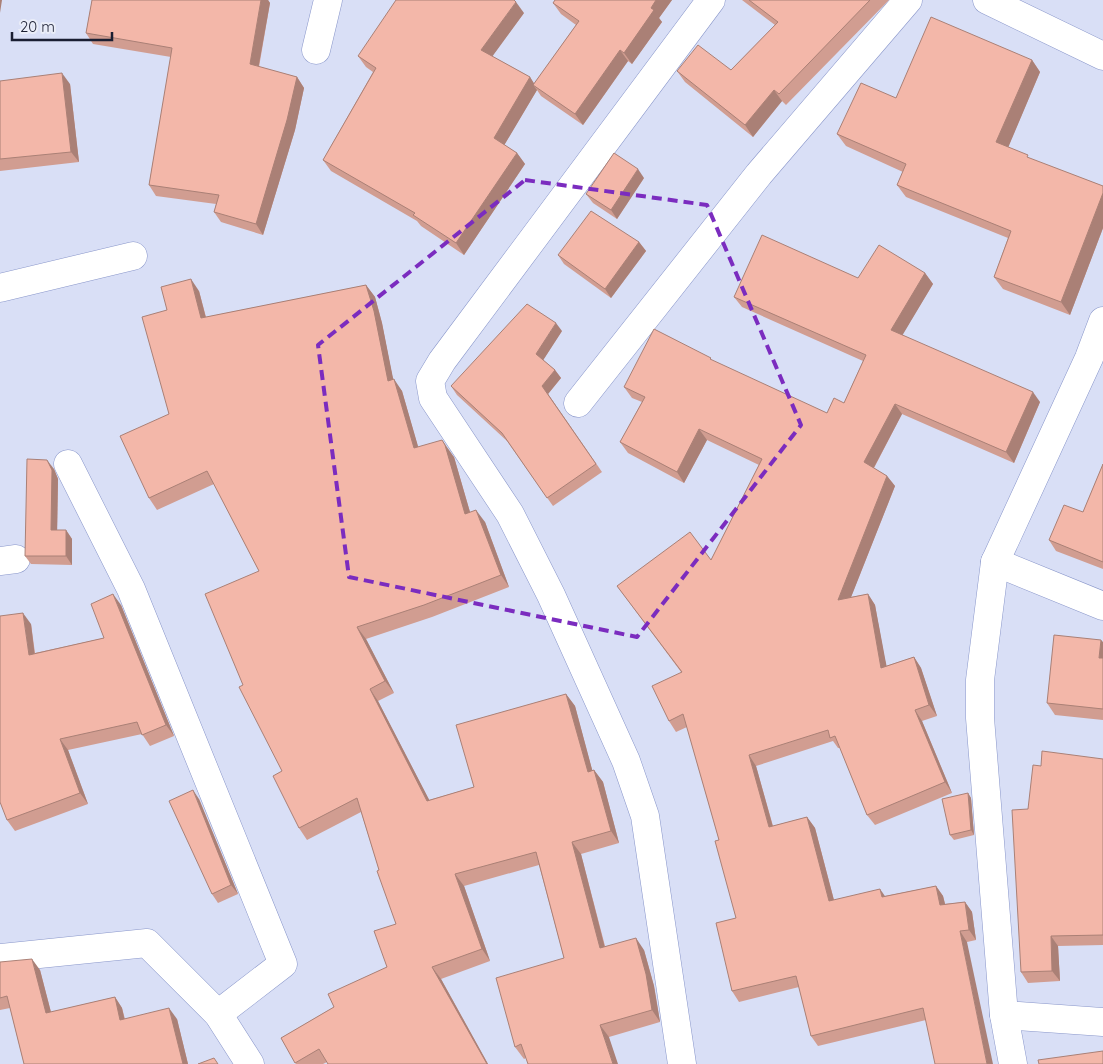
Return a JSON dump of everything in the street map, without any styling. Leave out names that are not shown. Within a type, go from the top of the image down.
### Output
[{"type":"street","points":[[316,50],[328,0]]},
{"type":"street","points":[[682,1064],[645,816],[626,761],[551,595],[514,522],[433,398],[430,381],[442,361],[711,0]]},
{"type":"street","points":[[578,403],[759,174],[908,0]]},
{"type":"street","points":[[987,0],[1103,56]]},
{"type":"street","points":[[0,288],[133,256]]},
{"type":"street","points":[[1013,1064],[1004,1015],[980,718],[980,680],[995,562],[1089,358],[1103,321]]},
{"type":"street","points":[[68,464],[131,589],[283,964],[218,1014]]},
{"type":"street","points":[[995,562],[1103,606]]},
{"type":"street","points":[[0,958],[148,943],[218,1014],[250,1064]]},
{"type":"street","points":[[1004,1015],[1103,1022]]},
{"type":"highlighted area","points":[[525,180],[707,205],[801,425],[637,637],[349,577],[318,345]]},
{"type":"building","points":[[92,0],[261,0],[250,64],[297,77],[287,120],[256,224],[214,212],[219,195],[149,185],[172,48],[86,33]]},
{"type":"building","points":[[396,0],[514,0],[516,2],[481,50],[530,77],[494,138],[517,153],[456,243],[413,215],[415,213],[323,160],[376,68],[358,56]]},
{"type":"building","points":[[555,0],[656,0],[651,8],[654,10],[624,53],[620,50],[575,114],[533,85],[579,21],[553,3]]},
{"type":"building","points":[[749,0],[870,0],[779,94],[774,90],[745,125],[677,71],[698,45],[731,70],[778,22]]},
{"type":"building","points":[[931,17],[1032,60],[996,142],[1028,155],[1027,157],[1103,186],[1103,193],[1061,302],[994,277],[1011,231],[897,185],[906,164],[837,134],[861,83],[896,98]]},
{"type":"building","points":[[62,73],[71,152],[0,159],[0,81]]},
{"type":"building","points":[[614,153],[638,169],[611,210],[586,194]]},
{"type":"building","points":[[591,211],[639,242],[605,289],[558,255]]},
{"type":"building","points":[[762,235],[858,278],[879,245],[925,273],[891,330],[1033,392],[1006,452],[895,404],[864,462],[887,476],[838,600],[868,594],[881,668],[914,657],[929,705],[915,710],[945,782],[867,815],[835,736],[830,738],[828,730],[749,755],[769,827],[807,817],[829,901],[880,889],[882,897],[936,886],[940,905],[965,902],[969,930],[960,931],[987,1064],[935,1064],[923,1008],[811,1036],[796,976],[732,991],[716,923],[736,918],[715,841],[719,840],[683,714],[669,721],[652,686],[682,672],[617,586],[690,532],[711,560],[762,459],[699,429],[677,472],[620,442],[645,397],[624,387],[654,329],[710,359],[827,413],[834,398],[844,403],[866,355],[734,297]]},
{"type":"building","points":[[191,279],[201,318],[366,285],[374,311],[388,381],[394,379],[414,448],[442,440],[465,514],[476,510],[501,575],[424,605],[357,627],[385,681],[370,689],[427,801],[474,787],[456,725],[566,694],[588,772],[594,770],[611,831],[572,842],[600,948],[636,938],[646,974],[652,1010],[600,1025],[613,1064],[528,1064],[521,1044],[515,1047],[496,978],[564,958],[536,852],[455,874],[482,949],[432,967],[487,1064],[328,1064],[319,1049],[295,1063],[281,1038],[334,1007],[328,994],[387,967],[374,931],[396,924],[377,871],[379,870],[357,798],[299,828],[273,776],[282,771],[239,687],[243,685],[205,594],[259,571],[207,471],[149,498],[120,436],[169,414],[142,317],[167,310],[161,287]]},
{"type":"building","points":[[527,304],[556,323],[536,354],[555,370],[542,386],[596,464],[547,498],[502,433],[451,386]]},
{"type":"building","points":[[27,459],[47,460],[52,470],[51,530],[66,530],[66,556],[25,556]]},
{"type":"building","points":[[1103,464],[1103,562],[1049,540],[1064,505],[1083,512]]},
{"type":"building","points":[[113,594],[166,725],[142,735],[137,722],[60,739],[80,793],[7,820],[0,802],[0,616],[23,613],[29,655],[104,638],[91,604]]},
{"type":"building","points":[[1054,635],[1101,640],[1099,658],[1103,658],[1103,709],[1047,703]]},
{"type":"building","points":[[1042,751],[1103,759],[1103,935],[1051,936],[1052,971],[1021,972],[1012,810],[1028,809],[1033,765],[1041,766]]},
{"type":"building","points":[[193,790],[231,885],[212,894],[169,801]]},
{"type":"building","points":[[968,793],[971,830],[950,835],[942,799]]},
{"type":"building","points":[[32,959],[46,1013],[115,997],[120,1020],[169,1008],[183,1064],[24,1064],[7,996],[0,998],[0,962]]},
{"type":"building","points":[[1103,1051],[1103,1064],[1039,1064],[1038,1060]]},
{"type":"building","points":[[214,1058],[218,1064],[198,1064]]}]
